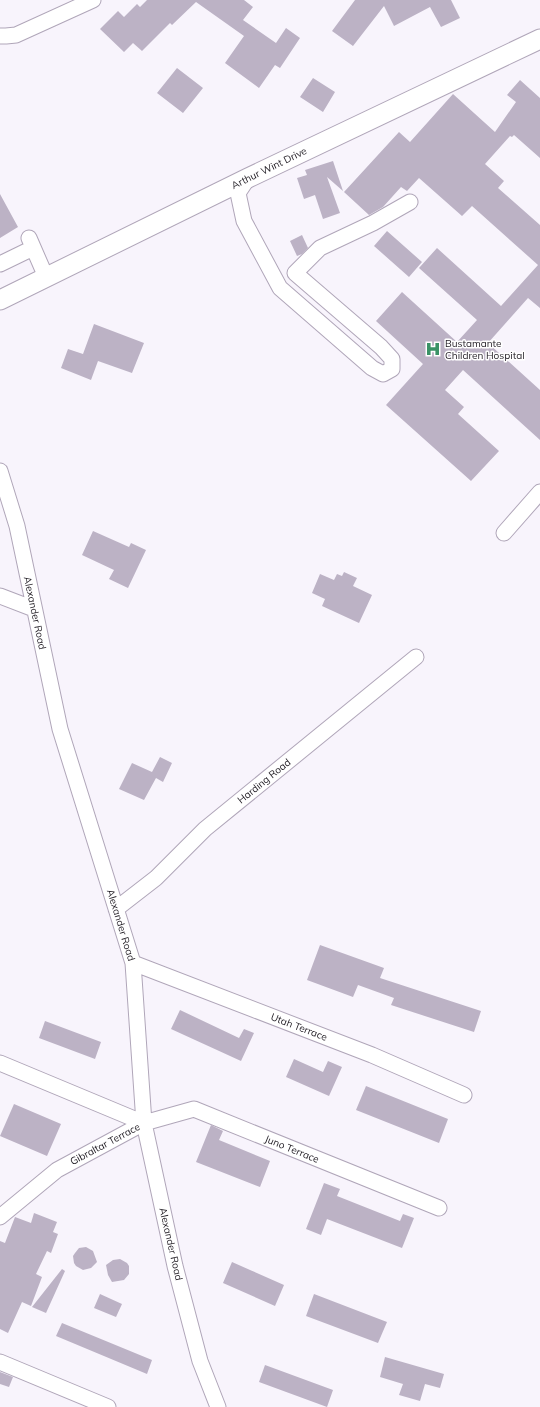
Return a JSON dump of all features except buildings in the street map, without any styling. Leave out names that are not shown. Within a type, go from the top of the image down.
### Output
[{"type":"main road","name":"Arthur Wint Drive","points":[[0,300],[248,178],[540,39]]},
{"type":"street","points":[[0,36],[16,35],[93,0]]},
{"type":"street","points":[[248,178],[238,193],[244,221],[280,288],[372,368],[382,374],[392,369],[392,359],[381,347],[295,273]]},
{"type":"street","points":[[280,288],[320,248],[373,223],[410,202]]},
{"type":"street","points":[[0,264],[31,243],[46,277]]},
{"type":"street","name":"Alexander Road","points":[[0,471],[17,526],[60,729],[133,963],[144,1124],[175,1266],[200,1361],[218,1407]]},
{"type":"street","points":[[504,533],[540,492]]},
{"type":"street","points":[[0,596],[34,609]]},
{"type":"street","name":"Harding Road","points":[[116,910],[156,878],[206,829],[416,657]]},
{"type":"street","name":"Utah Terrace","points":[[133,963],[372,1055],[464,1095]]},
{"type":"street","name":"Gibraltar Terrace","points":[[0,1063],[144,1124]]},
{"type":"street","name":"Juno Terrace","points":[[144,1124],[194,1109],[439,1208]]},
{"type":"street","name":"Gibraltar Terrace","points":[[0,1217],[57,1170],[144,1124]]},
{"type":"street","points":[[0,1362],[108,1407]]},
{"type":"place","name":"Bustamante Children Hospital","points":[[433,349]]}]
